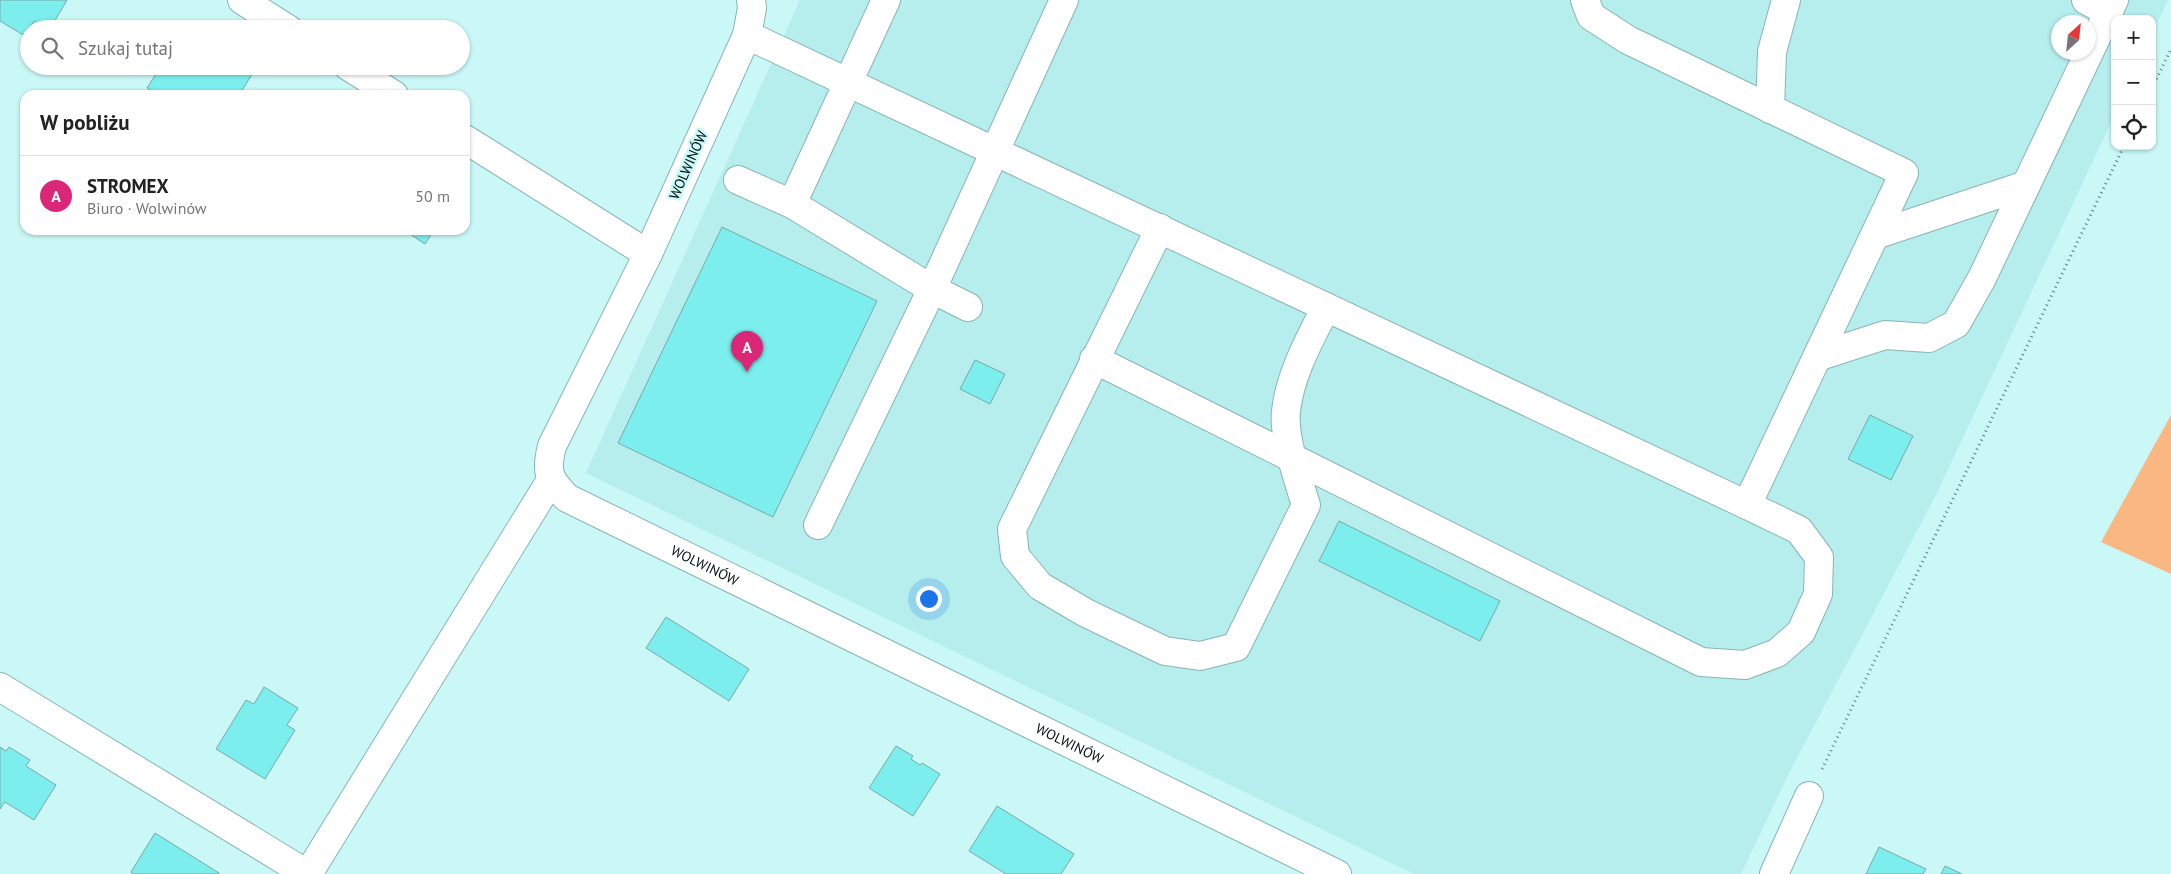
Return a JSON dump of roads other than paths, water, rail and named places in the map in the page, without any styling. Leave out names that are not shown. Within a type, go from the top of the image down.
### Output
[{"type":"street","points":[[242,0],[274,20]]},
{"type":"street","name":"WOLWINÓW","points":[[751,0],[752,8],[747,35],[648,254],[552,446],[548,464],[551,480],[567,498],[1337,874]]},
{"type":"street","points":[[792,204],[886,0]]},
{"type":"street","points":[[818,524],[932,290],[1064,0]]},
{"type":"street","points":[[1585,0],[1591,16],[1628,40],[1904,173],[1747,505]]},
{"type":"street","points":[[1770,109],[1772,52],[1786,0]]},
{"type":"street","points":[[1817,357],[1885,335],[1929,338],[1956,324],[1982,278],[2026,185],[2103,4]]},
{"type":"street","points":[[747,35],[1799,530],[1819,557],[1818,594],[1801,632],[1777,653],[1745,665],[1701,662],[1094,359]]},
{"type":"street","points":[[362,75],[386,90]]},
{"type":"street","points":[[470,142],[648,254]]},
{"type":"street","points":[[738,180],[792,204],[932,290],[968,308]]},
{"type":"street","points":[[1875,234],[2026,185]]},
{"type":"street","points":[[1160,228],[1012,529],[1015,556],[1040,586],[1086,613],[1166,650],[1200,656],[1236,647],[1306,505],[1291,457],[1286,412],[1299,364],[1326,307]]},
{"type":"street","points":[[0,687],[307,874],[551,480]]},
{"type":"street","points":[[1774,874],[1809,796]]},
{"type":"place","name":"STROMEX","points":[[747,372]]}]
